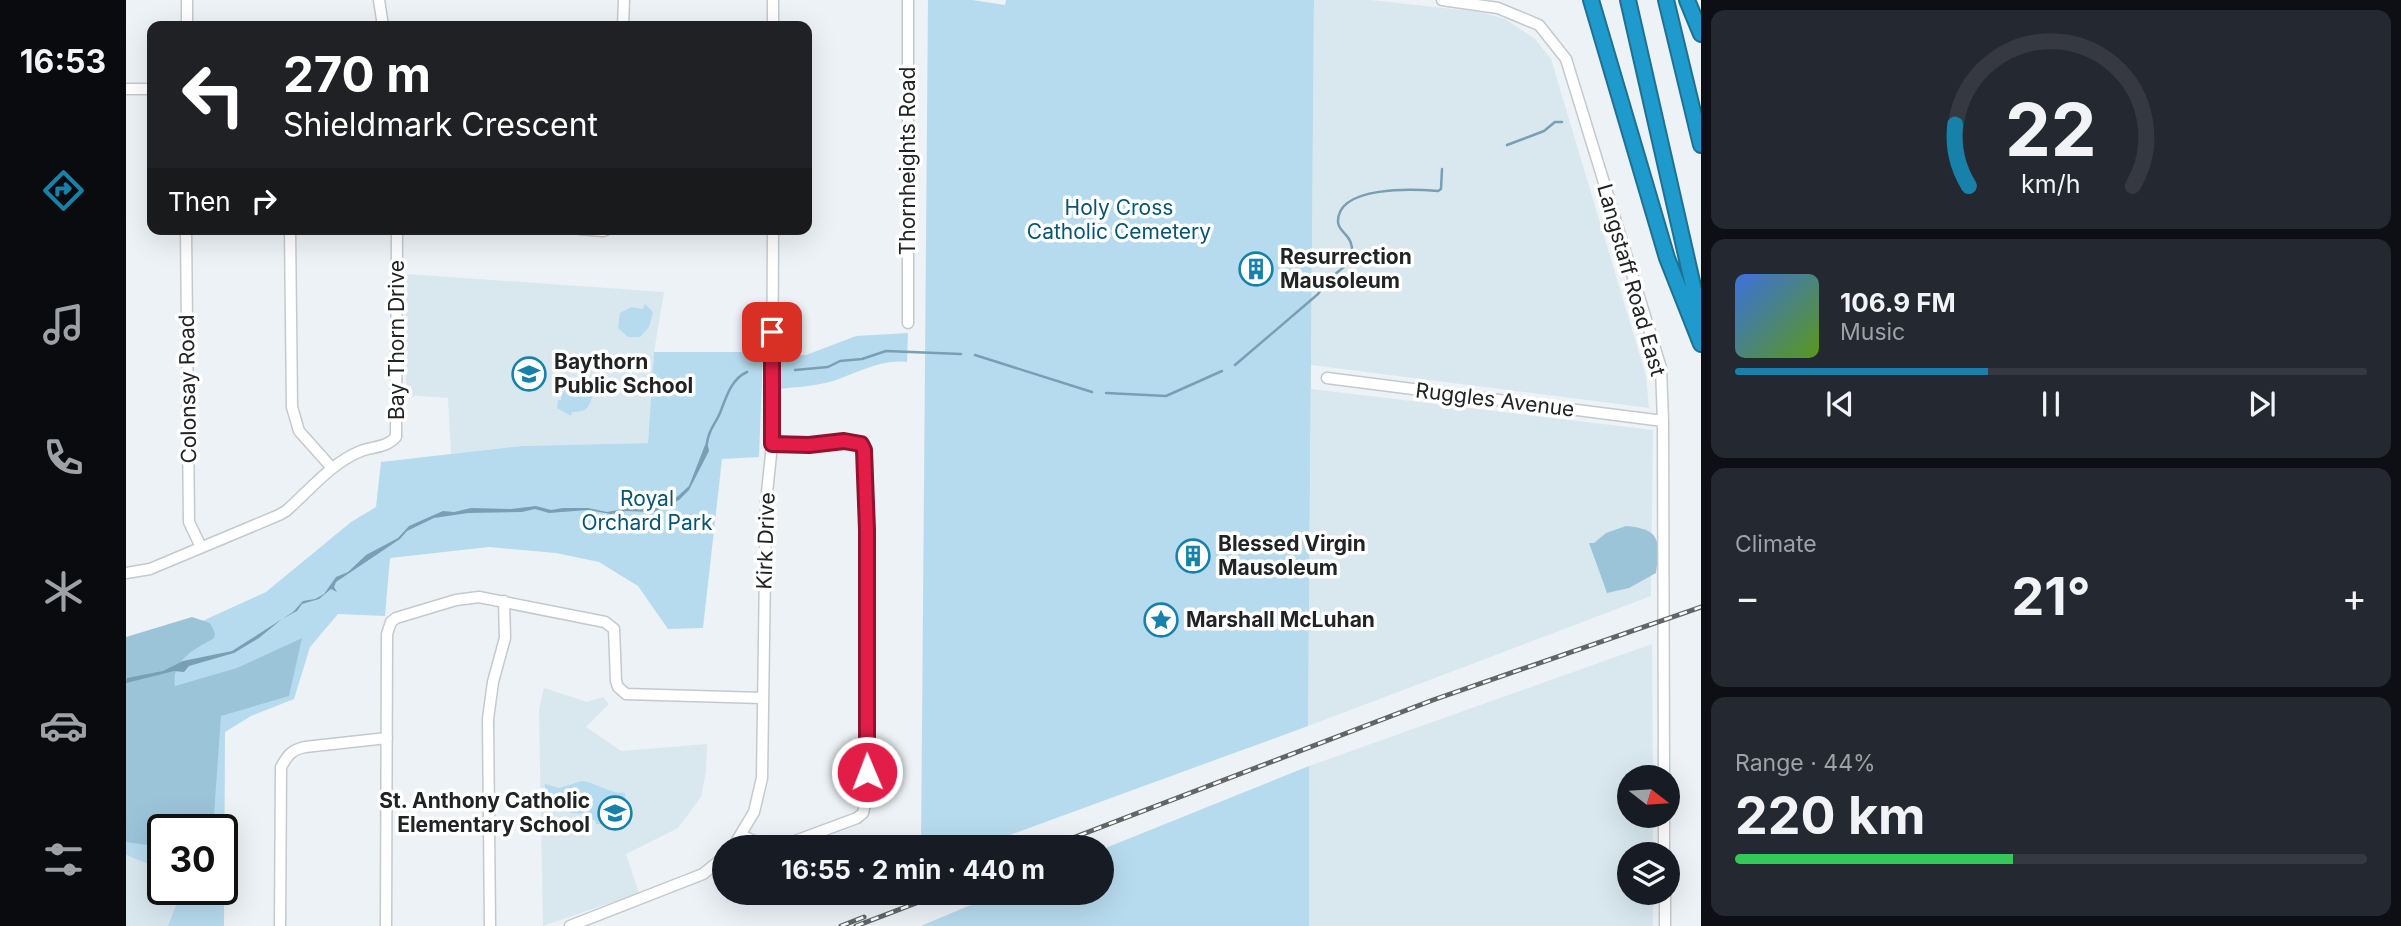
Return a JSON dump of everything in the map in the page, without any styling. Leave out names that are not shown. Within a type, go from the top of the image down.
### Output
[{"type":"highway","points":[[1591,0],[1667,258],[1701,344]]},
{"type":"highway","points":[[1628,0],[1701,321]]},
{"type":"highway","points":[[1666,0],[1701,145]]},
{"type":"highway","points":[[1687,0],[1701,34]]},
{"type":"street","points":[[187,0],[187,21]]},
{"type":"street","points":[[379,0],[382,21]]},
{"type":"street","points":[[624,0],[624,21]]},
{"type":"street","points":[[773,0],[773,21]]},
{"type":"street","name":"Thornheights Road","points":[[908,0],[908,323]]},
{"type":"street","name":"Langstaff Road East","points":[[1442,0],[1498,8],[1539,25],[1566,59],[1661,368],[1664,765]]},
{"type":"street","points":[[126,89],[147,89]]},
{"type":"street","name":"Colonsay Road","points":[[186,235],[189,522],[201,547]]},
{"type":"street","points":[[290,235],[292,407],[299,431],[332,468]]},
{"type":"street","name":"Bay Thorn Drive","points":[[126,573],[150,569],[286,511],[332,468],[359,452],[385,446],[396,437],[397,235]]},
{"type":"street","name":"Kirk Drive","points":[[742,835],[754,812],[762,778],[761,698],[766,502],[772,444],[773,235]]},
{"type":"street","name":"Ruggles Avenue","points":[[1327,378],[1663,421]]},
{"type":"street","points":[[772,444],[809,445],[844,441],[861,444],[864,450],[867,530],[867,795],[863,813],[812,835]]},
{"type":"street","points":[[386,926],[387,634],[391,622],[396,618],[456,600],[479,597],[605,622],[612,625],[616,635],[616,681],[626,694],[761,698]]},
{"type":"street","points":[[490,926],[488,719],[493,681],[505,638],[504,601]]},
{"type":"street","points":[[280,926],[281,767],[286,756],[304,747],[387,738]]},
{"type":"street","points":[[570,926],[695,877],[712,865]]},
{"type":"street","points":[[1665,905],[1665,926]]},
{"type":"shaded area","points":[[1314,0],[1370,0],[1480,12],[1505,19],[1534,38],[1551,59],[1646,376],[1649,408],[1311,365]]},
{"type":"shaded area","name":"Baythorn Public School","points":[[406,274],[664,292],[654,352],[648,443],[521,446],[451,454],[448,398],[406,395]]},
{"type":"shaded area","points":[[1311,389],[1653,430],[1651,596],[1308,726]]},
{"type":"shaded area","points":[[707,440],[709,451],[689,490],[679,500],[654,512],[626,511],[611,514],[588,510],[549,513],[535,509],[434,518],[407,531],[400,539],[336,582],[334,587],[337,592],[331,589],[319,599],[302,604],[297,611],[282,619],[303,601],[324,594],[336,577],[348,572],[366,555],[398,538],[409,526],[443,511],[536,506],[551,510],[588,508],[607,512],[629,508],[660,508],[689,486]]},
{"type":"shaded area","points":[[1626,526],[1646,530],[1656,539],[1656,573],[1629,588],[1607,593],[1589,543]]},
{"type":"shaded area","points":[[192,617],[210,623],[215,633],[214,638],[181,662],[175,677],[175,686],[237,668],[302,638],[289,696],[221,716],[214,814],[147,814],[147,845],[126,842],[126,637]]},
{"type":"shaded area","points":[[282,619],[259,638],[234,653],[189,666],[184,672],[174,671],[126,683],[127,678],[163,671],[183,661],[232,651]]},
{"type":"shaded area","points":[[1652,644],[1653,765],[1617,765],[1617,828],[1653,828],[1653,842],[1617,842],[1617,905],[1653,905],[1653,926],[1309,926],[1309,766]]},
{"type":"shaded area","name":"St. Anthony Catholic Elementary School","points":[[544,688],[587,702],[603,697],[609,704],[586,727],[621,751],[707,744],[701,797],[678,828],[626,854],[639,893],[543,926],[539,710]]},
{"type":"shaded area","points":[[126,855],[147,864],[147,905],[176,905],[168,926],[126,926]]},
{"type":"green space","name":"Holy Cross Catholic Cemetery","points":[[928,0],[972,0],[1005,5],[1006,0],[1314,0],[1308,726],[1010,835],[921,835]]},
{"type":"green space","points":[[645,304],[653,312],[649,327],[640,337],[628,337],[618,328],[620,313],[631,307],[643,309]]},
{"type":"green space","points":[[908,333],[907,362],[878,365],[827,383],[779,389],[781,355],[806,355],[856,336]]},
{"type":"green space","name":"Royal Orchard Park","points":[[654,352],[763,352],[759,457],[722,459],[703,628],[668,629],[638,586],[599,562],[556,553],[489,547],[390,558],[385,616],[338,614],[310,647],[294,699],[251,716],[225,732],[225,814],[147,814],[147,864],[126,855],[126,641],[196,624],[266,592],[351,522],[376,507],[381,462],[521,446],[648,443]]},
{"type":"green space","points":[[581,384],[592,397],[588,407],[572,412],[571,416],[557,408],[558,400],[561,400],[565,389]]},
{"type":"green space","points":[[1309,766],[1309,926],[921,926],[971,905],[1114,905],[1114,845]]},
{"type":"green space","points":[[582,781],[625,793],[624,814],[629,825],[596,824],[595,820],[586,820],[586,814],[570,813],[570,806],[545,804],[545,784],[559,788]]},
{"type":"green space","name":"Royal Orchard Park","points":[[176,905],[224,905],[224,926],[168,926]]},
{"type":"waterway","points":[[1507,145],[1544,131],[1555,122],[1562,122]]},
{"type":"waterway","points":[[1235,365],[1318,294],[1326,282],[1352,260],[1351,244],[1338,222],[1341,210],[1350,201],[1363,195],[1396,190],[1438,191],[1441,189],[1442,169]]},
{"type":"waterway","points":[[795,370],[828,367],[840,361],[862,359],[886,351],[961,354]]},
{"type":"waterway","points":[[975,355],[1092,392]]},
{"type":"waterway","points":[[1106,393],[1166,396],[1222,371]]},
{"type":"waterway","points":[[707,443],[730,390],[737,379],[747,372]]},
{"type":"railway","points":[[1080,835],[1433,700],[1701,607]]},
{"type":"railway","points":[[856,926],[911,905]]},
{"type":"railway","points":[[841,926],[864,917]]},
{"type":"place","name":"Resurrection Mausoleum","points":[[1256,269]]},
{"type":"place","name":"Baythorn Public School","points":[[529,374]]},
{"type":"place","name":"Blessed Virgin Mausoleum","points":[[1193,556]]},
{"type":"place","name":"Marshall McLuhan","points":[[1161,620]]},
{"type":"place","name":"St. Anthony Catholic Elementary School","points":[[615,813]]},
{"type":"route","points":[[772,332],[772,444],[809,445],[844,441],[861,444],[864,450],[867,530],[867,772]]}]
